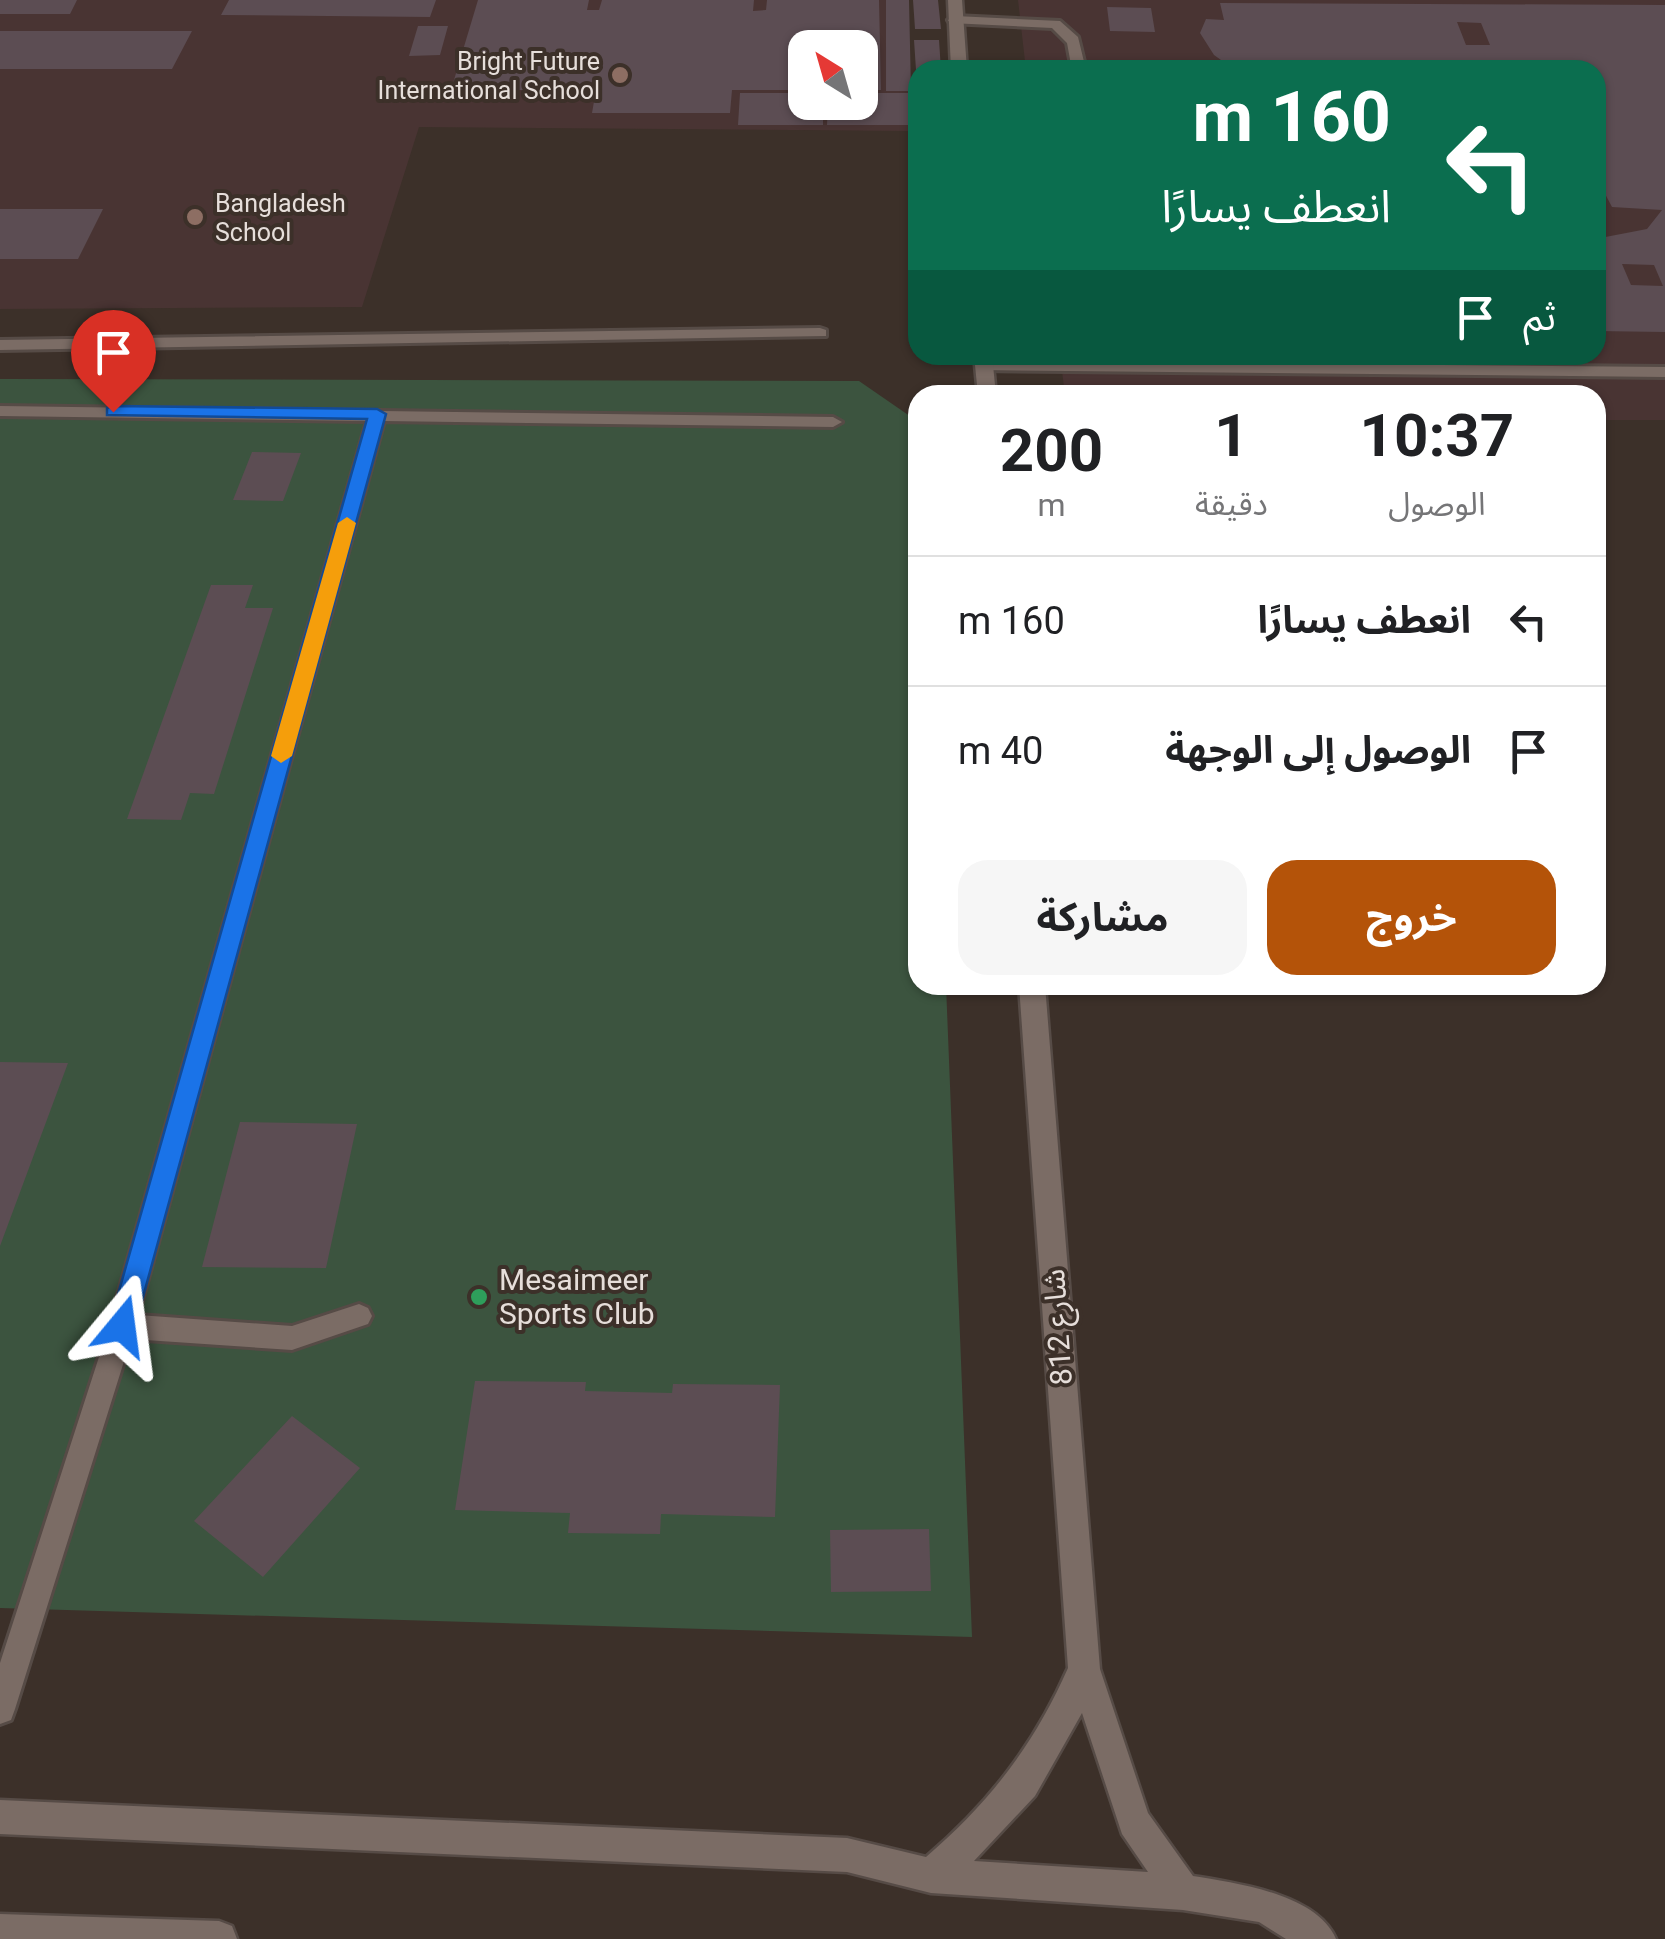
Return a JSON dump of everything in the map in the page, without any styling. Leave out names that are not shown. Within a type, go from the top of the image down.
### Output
[{"type":"street","points":[[955,0],[958,60]]},
{"type":"street","name":"شارع 812","points":[[1033,995],[1084,1670],[1134,1822],[1182,1892]]},
{"type":"street","name":"شارع 812","points":[[931,1876],[988,1828],[1022,1788],[1060,1730],[1084,1670]]},
{"type":"street","points":[[0,1817],[847,1854],[931,1876],[1182,1892],[1264,1904],[1318,1939]]},
{"type":"street","points":[[0,1932],[219,1939]]},
{"type":"lane","points":[[954,20],[1055,24],[1066,28],[1074,41],[1077,60]]},
{"type":"lane","points":[[0,344],[820,333]]},
{"type":"lane","points":[[1323,365],[1665,372]]},
{"type":"lane","points":[[0,410],[833,422]]},
{"type":"lane","points":[[0,1710],[122,1326],[377,414]]},
{"type":"lane","points":[[122,1326],[292,1338],[359,1316]]},
{"type":"shaded area","name":"Bangladesh School","points":[[0,0],[905,0],[908,131],[419,127],[362,307],[0,309]]},
{"type":"shaded area","points":[[1018,0],[1665,0],[1665,420],[1606,420],[1606,385],[1064,385],[1061,365],[1606,365],[1606,60],[1025,60]]},
{"type":"green space","name":"Mesaimeer Sports Club","points":[[0,379],[859,381],[908,415],[908,995],[946,995],[972,1637],[0,1608]]},
{"type":"building","points":[[0,0],[77,0],[70,14],[0,14]]},
{"type":"building","points":[[229,0],[436,0],[430,17],[221,15]]},
{"type":"building","name":"Bright Future International School","points":[[478,0],[589,0],[587,10],[599,10],[602,0],[754,0],[753,11],[766,10],[767,0],[879,0],[881,90],[878,30],[788,30],[788,90],[732,90],[730,113],[592,113],[596,90],[451,90]]},
{"type":"building","points":[[886,0],[909,0],[908,91],[886,91]]},
{"type":"building","points":[[913,0],[938,0],[941,29],[915,29]]},
{"type":"building","points":[[1220,3],[1665,5],[1665,332],[1606,331],[1606,237],[1647,229],[1662,210],[1612,207],[1606,196],[1606,60],[1221,60],[1200,33],[1206,19],[1224,20]],"holes":[[[1457,22],[1481,23],[1490,45],[1466,45]],[[1622,264],[1654,265],[1663,286],[1631,285]]]},
{"type":"building","points":[[1107,7],[1151,8],[1155,32],[1110,31]]},
{"type":"building","points":[[418,26],[448,26],[440,55],[409,56]]},
{"type":"building","points":[[0,31],[192,31],[172,69],[0,69]]},
{"type":"building","points":[[914,40],[939,40],[940,60],[915,60]]},
{"type":"building","points":[[740,93],[788,93],[788,120],[823,120],[823,125],[738,125]]},
{"type":"building","points":[[878,93],[908,93],[908,125],[827,125],[827,120],[878,120]]},
{"type":"building","points":[[0,209],[103,209],[78,259],[0,259]]},
{"type":"building","points":[[252,452],[301,453],[283,501],[233,500]]},
{"type":"building","points":[[211,585],[253,585],[245,608],[273,608],[214,794],[190,793],[181,820],[127,819]]},
{"type":"building","points":[[0,1062],[68,1063],[0,1246]]},
{"type":"building","points":[[240,1122],[357,1124],[326,1268],[202,1267]]},
{"type":"building","name":"Mesaimeer Sports Club","points":[[475,1381],[586,1382],[585,1391],[672,1393],[673,1384],[780,1385],[775,1517],[661,1514],[660,1534],[568,1533],[570,1513],[455,1510]]},
{"type":"building","points":[[292,1416],[360,1468],[263,1577],[194,1521]]},
{"type":"building","points":[[929,1529],[931,1591],[831,1592],[830,1530]]},
{"type":"slow traffic","points":[[281,756],[347,523]]},
{"type":"place","name":"Bright Future International School","points":[[620,75]]},
{"type":"place","name":"Bangladesh School","points":[[195,217]]},
{"type":"place","name":"Mesaimeer Sports Club","points":[[479,1297]]},
{"type":"route","points":[[113,412],[377,414],[122,1326]]}]
